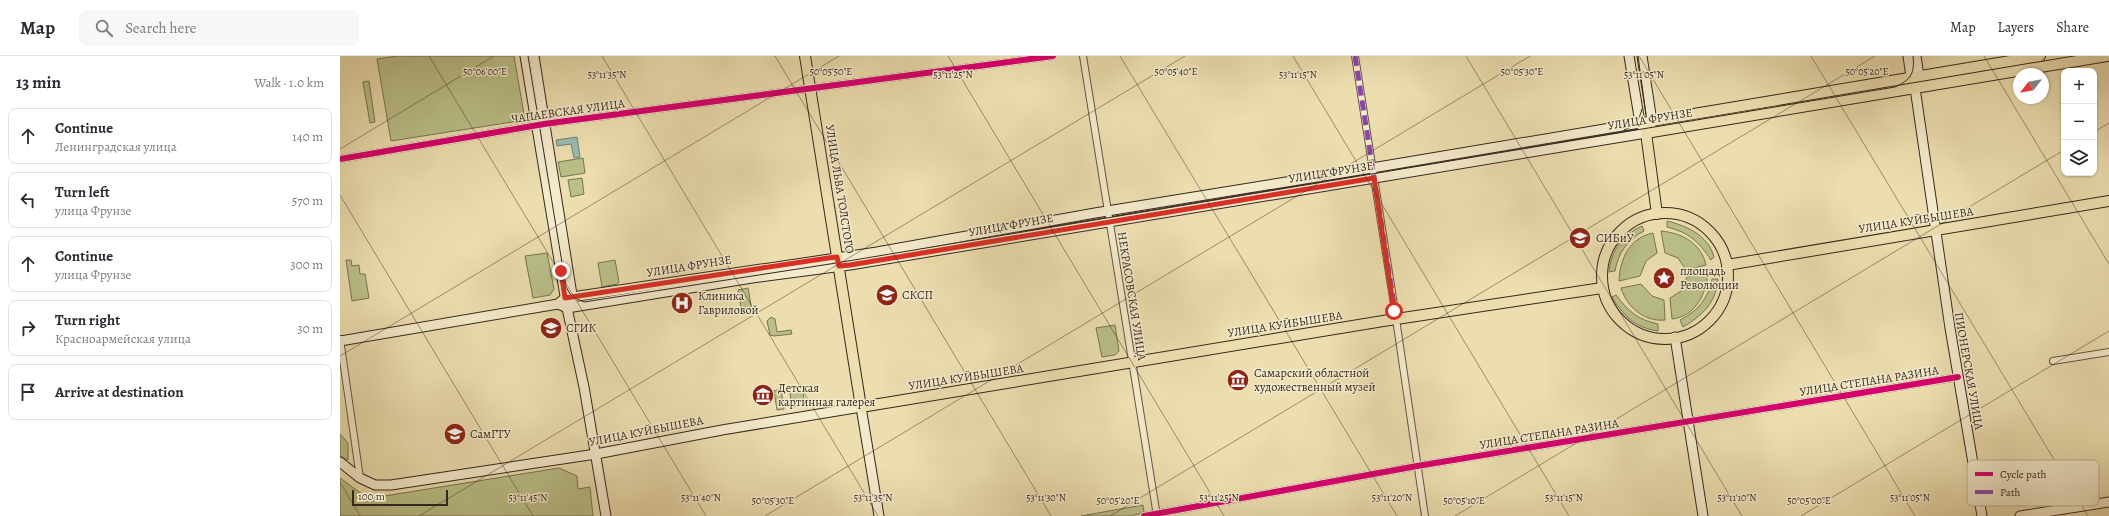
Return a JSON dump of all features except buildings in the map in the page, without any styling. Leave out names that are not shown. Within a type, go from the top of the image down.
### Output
[{"type":"main road","points":[[525,56],[540,125],[569,297],[566,306],[584,388],[606,516]]},
{"type":"main road","points":[[534,56],[540,125]]},
{"type":"main road","name":"УЛИЦА ЛЬВА ТОЛСТОГО","points":[[805,56],[879,516]]},
{"type":"main road","points":[[1630,56],[1640,123],[1646,133],[1657,214]]},
{"type":"main road","points":[[1642,56],[1652,121],[1646,133]]},
{"type":"main road","name":"ПИОНЕРСКАЯ УЛИЦА","points":[[1908,56],[1915,77]]},
{"type":"main road","name":"ПИОНЕРСКАЯ УЛИЦА","points":[[1916,56],[1915,88],[1935,230],[1972,460]]},
{"type":"main road","name":"УЛИЦА ФРУНЗЕ","points":[[569,297],[838,262],[1108,211],[2040,56]]},
{"type":"main road","name":"УЛИЦА ФРУНЗЕ","points":[[340,340],[1109,221],[2107,56]]},
{"type":"main road","name":"УЛИЦА КУЙБЫШЕВА","points":[[1727,265],[2109,201]]},
{"type":"main road","points":[[1657,214],[1676,214],[1699,223],[1717,241],[1727,265],[1727,286],[1724,297],[1714,314],[1698,328],[1675,338],[1665,339],[1650,336],[1628,326],[1611,308],[1602,288],[1602,267],[1613,239],[1632,222],[1657,214]]},
{"type":"main road","name":"УЛИЦА КУЙБЫШЕВА","points":[[340,462],[360,478],[375,485],[391,485],[596,454],[749,425],[998,386],[1395,315],[1602,288]]},
{"type":"main road","points":[[566,306],[569,297]]},
{"type":"main road","points":[[1675,338],[1703,516]]},
{"type":"main road","points":[[2099,504],[2109,502]]},
{"type":"main road","name":"ПИОНЕРСКАЯ УЛИЦА","points":[[1980,506],[1982,516]]},
{"type":"main road","points":[[2020,516],[2084,506]]},
{"type":"street","name":"ЧАПАЕВСКАЯ УЛИЦА","points":[[340,159],[540,125],[1052,56]]},
{"type":"street","name":"НЕКРАСОВСКАЯ УЛИЦА","points":[[1083,56],[1156,515]]},
{"type":"street","points":[[1355,56],[1425,516]]},
{"type":"street","points":[[340,340],[360,478]]},
{"type":"street","points":[[2052,361],[2109,352]]},
{"type":"street","name":"УЛИЦА СТЕПАНА РАЗИНА","points":[[1144,516],[1417,466],[1958,377]]},
{"type":"green space","points":[[397,56],[514,56],[525,120],[391,141],[377,59]]},
{"type":"green space","points":[[369,81],[375,122],[370,123],[363,82]]},
{"type":"green space","points":[[583,158],[585,173],[561,177],[558,162]]},
{"type":"green space","points":[[582,178],[584,194],[571,197],[568,180]]},
{"type":"green space","points":[[1667,221],[1689,229],[1702,237],[1711,249],[1714,257],[1711,260],[1702,248],[1688,235],[1667,227]]},
{"type":"green space","points":[[1642,226],[1644,231],[1629,242],[1621,253],[1616,264],[1615,271],[1609,272],[1612,257],[1619,244],[1629,234]]},
{"type":"green space","points":[[1661,231],[1676,234],[1690,240],[1700,251],[1706,265],[1686,270],[1678,258],[1665,253]]},
{"type":"green space","points":[[1653,233],[1657,253],[1646,261],[1640,276],[1619,281],[1621,265],[1627,251],[1638,240]]},
{"type":"green space","points":[[547,253],[554,289],[550,295],[533,298],[525,256]]},
{"type":"green space","points":[[346,260],[351,260],[352,266],[359,265],[360,274],[365,274],[369,298],[352,301]]},
{"type":"green space","points":[[615,260],[619,282],[617,284],[602,287],[598,263]]},
{"type":"green space","points":[[1708,273],[1705,289],[1698,303],[1687,314],[1672,319],[1670,298],[1681,291],[1687,277]]},
{"type":"green space","points":[[1712,279],[1718,279],[1717,288],[1711,302],[1702,313],[1683,327],[1680,320],[1692,313],[1701,304],[1708,293]]},
{"type":"green space","points":[[1641,284],[1652,296],[1664,300],[1665,320],[1650,319],[1643,316],[1627,301],[1621,288]]},
{"type":"green space","points":[[748,288],[752,311],[742,313],[738,290]]},
{"type":"green space","points":[[1616,295],[1634,314],[1645,320],[1658,324],[1658,331],[1643,327],[1631,320],[1616,304],[1612,297]]},
{"type":"green space","points":[[771,317],[775,319],[777,332],[791,330],[792,334],[770,335],[767,321]]},
{"type":"green space","points":[[1115,325],[1119,351],[1115,355],[1102,357],[1096,328]]},
{"type":"green space","points":[[802,385],[805,405],[792,407],[789,387]]},
{"type":"green space","points":[[781,389],[784,409],[777,410],[774,391]]},
{"type":"green space","points":[[340,434],[348,443],[348,460],[340,456]]},
{"type":"green space","points":[[559,468],[577,476],[578,489],[590,487],[593,516],[340,516],[340,478],[366,497],[378,497]]},
{"type":"green space","points":[[1143,505],[1144,513],[1130,516],[1081,516]]},
{"type":"shaded area","points":[[577,137],[580,157],[574,158],[571,144],[557,146],[556,140]]},
{"type":"tram line","points":[[528,56],[566,287],[572,297],[584,302],[830,264],[1895,87],[1905,82],[1911,75],[1913,56]]},
{"type":"tram line","points":[[1638,56],[1646,114]]},
{"type":"tram line","points":[[1624,130],[1631,127],[1636,122],[1642,109]]},
{"type":"marked path","points":[[1355,56],[1395,311]]},
{"type":"cycle path","points":[[340,159],[544,124],[1053,56]]},
{"type":"cycle path","points":[[1144,516],[1417,466],[1958,377]]},
{"type":"place","name":"СИБиУ","points":[[1580,238]]},
{"type":"place","name":"площадь Революции","points":[[1664,278]]},
{"type":"place","name":"СКСП","points":[[887,295]]},
{"type":"place","name":"Клиника Гавриловой","points":[[682,303]]},
{"type":"place","name":"СГИК","points":[[551,328]]},
{"type":"place","name":"Самарский областной художественный музей","points":[[1238,380]]},
{"type":"place","name":"Детская картинная галерея","points":[[763,395]]},
{"type":"place","name":"СамГТУ","points":[[455,434]]},
{"type":"route","points":[[561,271],[565,298],[828,258],[837,257],[839,266],[850,265],[1374,178],[1394,311]]}]
